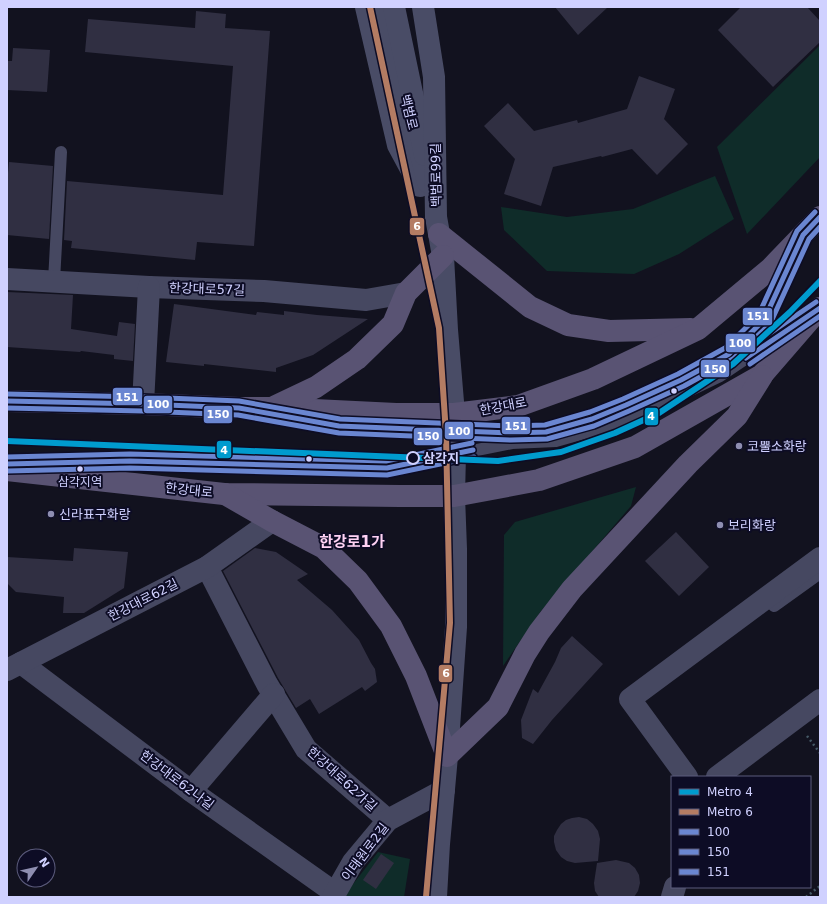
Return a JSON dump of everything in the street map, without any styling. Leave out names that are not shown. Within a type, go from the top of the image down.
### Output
[{"type":"main road","name":"백범로99길","points":[[366,7],[398,145],[437,225]]},
{"type":"main road","name":"백범로","points":[[383,7],[437,225]]},
{"type":"main road","name":"백범로","points":[[394,7],[417,112],[443,256],[456,454],[454,496],[456,627],[436,897]]},
{"type":"main road","name":"백범로99길","points":[[423,7],[434,78],[437,225]]},
{"type":"main road","name":"한강대로","points":[[7,401],[273,408],[396,414],[454,422],[518,406],[593,379],[698,329],[770,269],[820,217]]},
{"type":"main road","points":[[437,225],[530,307],[568,326],[609,331],[698,329]]},
{"type":"main road","points":[[273,408],[316,387],[357,359],[393,324],[406,293],[443,256]]},
{"type":"main road","name":"한강대로","points":[[7,470],[224,494],[454,496],[539,480],[631,448],[762,375],[819,309]]},
{"type":"main road","points":[[224,494],[324,548],[358,581],[391,626],[416,676],[447,756],[498,707],[538,632],[572,589],[688,464],[737,416],[762,375]]},
{"type":"street","name":"한강대로57길","points":[[7,278],[149,287],[264,292],[366,300],[406,293]]},
{"type":"street","points":[[143,404],[149,287]]},
{"type":"street","name":"한강대로62길","points":[[14,666],[207,567],[272,521]]},
{"type":"street","points":[[686,776],[630,699],[820,558]]},
{"type":"street","name":"한강대로62가길","points":[[207,567],[274,694],[306,749],[388,820]]},
{"type":"street","name":"한강대로62나길","points":[[14,666],[191,791],[334,895]]},
{"type":"street","points":[[191,791],[274,694]]},
{"type":"street","points":[[718,776],[820,700]]},
{"type":"street","name":"이태원로2길","points":[[334,895],[353,862],[388,820],[444,790]]},
{"type":"lane","points":[[54,281],[61,152]]},
{"type":"lane","points":[[238,408],[339,426],[454,422],[511,433],[546,432],[592,419],[681,380],[729,354],[764,320],[803,235]]},
{"type":"lane","points":[[7,464],[130,461],[387,468],[512,443],[556,441],[602,428],[655,407],[720,376],[819,309]]},
{"type":"lane","points":[[774,606],[820,573]]},
{"type":"path","points":[[806,897],[820,886]]},
{"type":"green space","points":[[820,45],[820,157],[747,234],[717,147]]},
{"type":"green space","points":[[715,176],[734,219],[679,254],[634,274],[547,271],[504,230],[501,207],[567,217],[633,209]]},
{"type":"green space","points":[[636,487],[631,506],[541,611],[503,666],[504,535],[515,522]]},
{"type":"green space","points":[[378,852],[410,859],[404,897],[343,897]]},
{"type":"building","points":[[555,7],[608,7],[578,35]]},
{"type":"building","points":[[741,7],[807,7],[820,21],[820,42],[773,87],[718,30]]},
{"type":"building","points":[[196,11],[226,14],[225,28],[270,31],[254,246],[197,242],[195,260],[71,248],[72,241],[64,240],[67,181],[223,195],[233,66],[85,52],[88,19],[195,28]]},
{"type":"building","points":[[13,48],[50,50],[47,92],[7,90],[7,61],[12,61]]},
{"type":"building","points":[[639,76],[675,89],[664,119],[688,144],[657,175],[632,149],[553,167],[541,206],[504,194],[515,159],[484,126],[508,103],[534,131],[577,120],[578,123],[627,109]]},
{"type":"building","points":[[9,162],[53,166],[49,239],[7,235],[7,184]]},
{"type":"building","points":[[7,292],[73,295],[71,329],[117,336],[119,322],[135,324],[133,361],[114,359],[114,355],[81,351],[7,347]]},
{"type":"building","points":[[174,304],[256,315],[257,312],[284,315],[284,311],[368,319],[313,355],[276,368],[276,372],[204,364],[204,366],[166,362]]},
{"type":"building","points":[[676,532],[709,567],[679,596],[645,561]]},
{"type":"building","points":[[74,548],[128,552],[124,588],[84,613],[63,613],[64,597],[16,592],[7,583],[7,557],[73,561]]},
{"type":"building","points":[[255,548],[276,552],[308,574],[297,580],[332,610],[359,640],[375,669],[377,682],[365,691],[362,687],[319,714],[310,699],[296,708],[278,678],[223,571]]},
{"type":"building","points":[[572,636],[603,664],[552,720],[533,744],[522,738],[521,720],[533,689],[538,693],[561,648]]},
{"type":"building","points":[[579,817],[587,819],[598,831],[600,839],[598,861],[575,863],[567,861],[561,857],[556,850],[554,836],[561,824],[566,820]]},
{"type":"building","points":[[381,854],[394,863],[376,889],[363,880]]},
{"type":"building","points":[[616,860],[629,863],[635,868],[639,875],[640,883],[638,891],[634,897],[599,897],[595,891],[594,883],[597,863]]},
{"type":"metro line","name":"6","points":[[370,7],[439,328],[446,434],[450,623],[426,897]]},
{"type":"metro line","name":"4","points":[[7,441],[498,461],[561,452],[615,433],[659,413],[733,364],[790,312],[820,281]]},
{"type":"transit line","name":"151","points":[[7,394],[239,401],[340,419],[511,426],[545,425],[590,412],[623,399],[678,374],[725,348],[758,316],[797,231],[815,212]]},
{"type":"transit line","name":"100","points":[[7,401],[239,408],[339,426],[511,433],[546,432],[592,419],[626,405],[681,380],[729,354],[764,320],[803,235],[820,217]]},
{"type":"transit line","name":"150","points":[[7,408],[238,415],[339,433],[511,440],[547,439],[594,426],[629,411],[684,386],[733,359],[770,324],[809,239],[820,227]]},
{"type":"transit line","name":"151","points":[[742,352],[816,302]]},
{"type":"transit line","name":"100","points":[[746,358],[820,308]]},
{"type":"transit line","name":"150","points":[[750,364],[820,316]]},
{"type":"transit line","name":"151","points":[[7,457],[130,454],[386,461],[472,443]]},
{"type":"transit line","name":"100","points":[[7,464],[130,461],[387,468],[473,450]]},
{"type":"transit line","name":"150","points":[[7,471],[130,468],[387,475],[474,457]]},
{"type":"place","name":"코뿔소화랑","points":[[739,446]]},
{"type":"place","name":"삼각지","points":[[413,458]]},
{"type":"place","name":"삼각지역","points":[[80,469]]},
{"type":"place","name":"신라표구화랑","points":[[51,514]]},
{"type":"place","name":"보리화랑","points":[[720,525]]},
{"type":"district","name":"한강로1가","points":[[352,542]]}]
